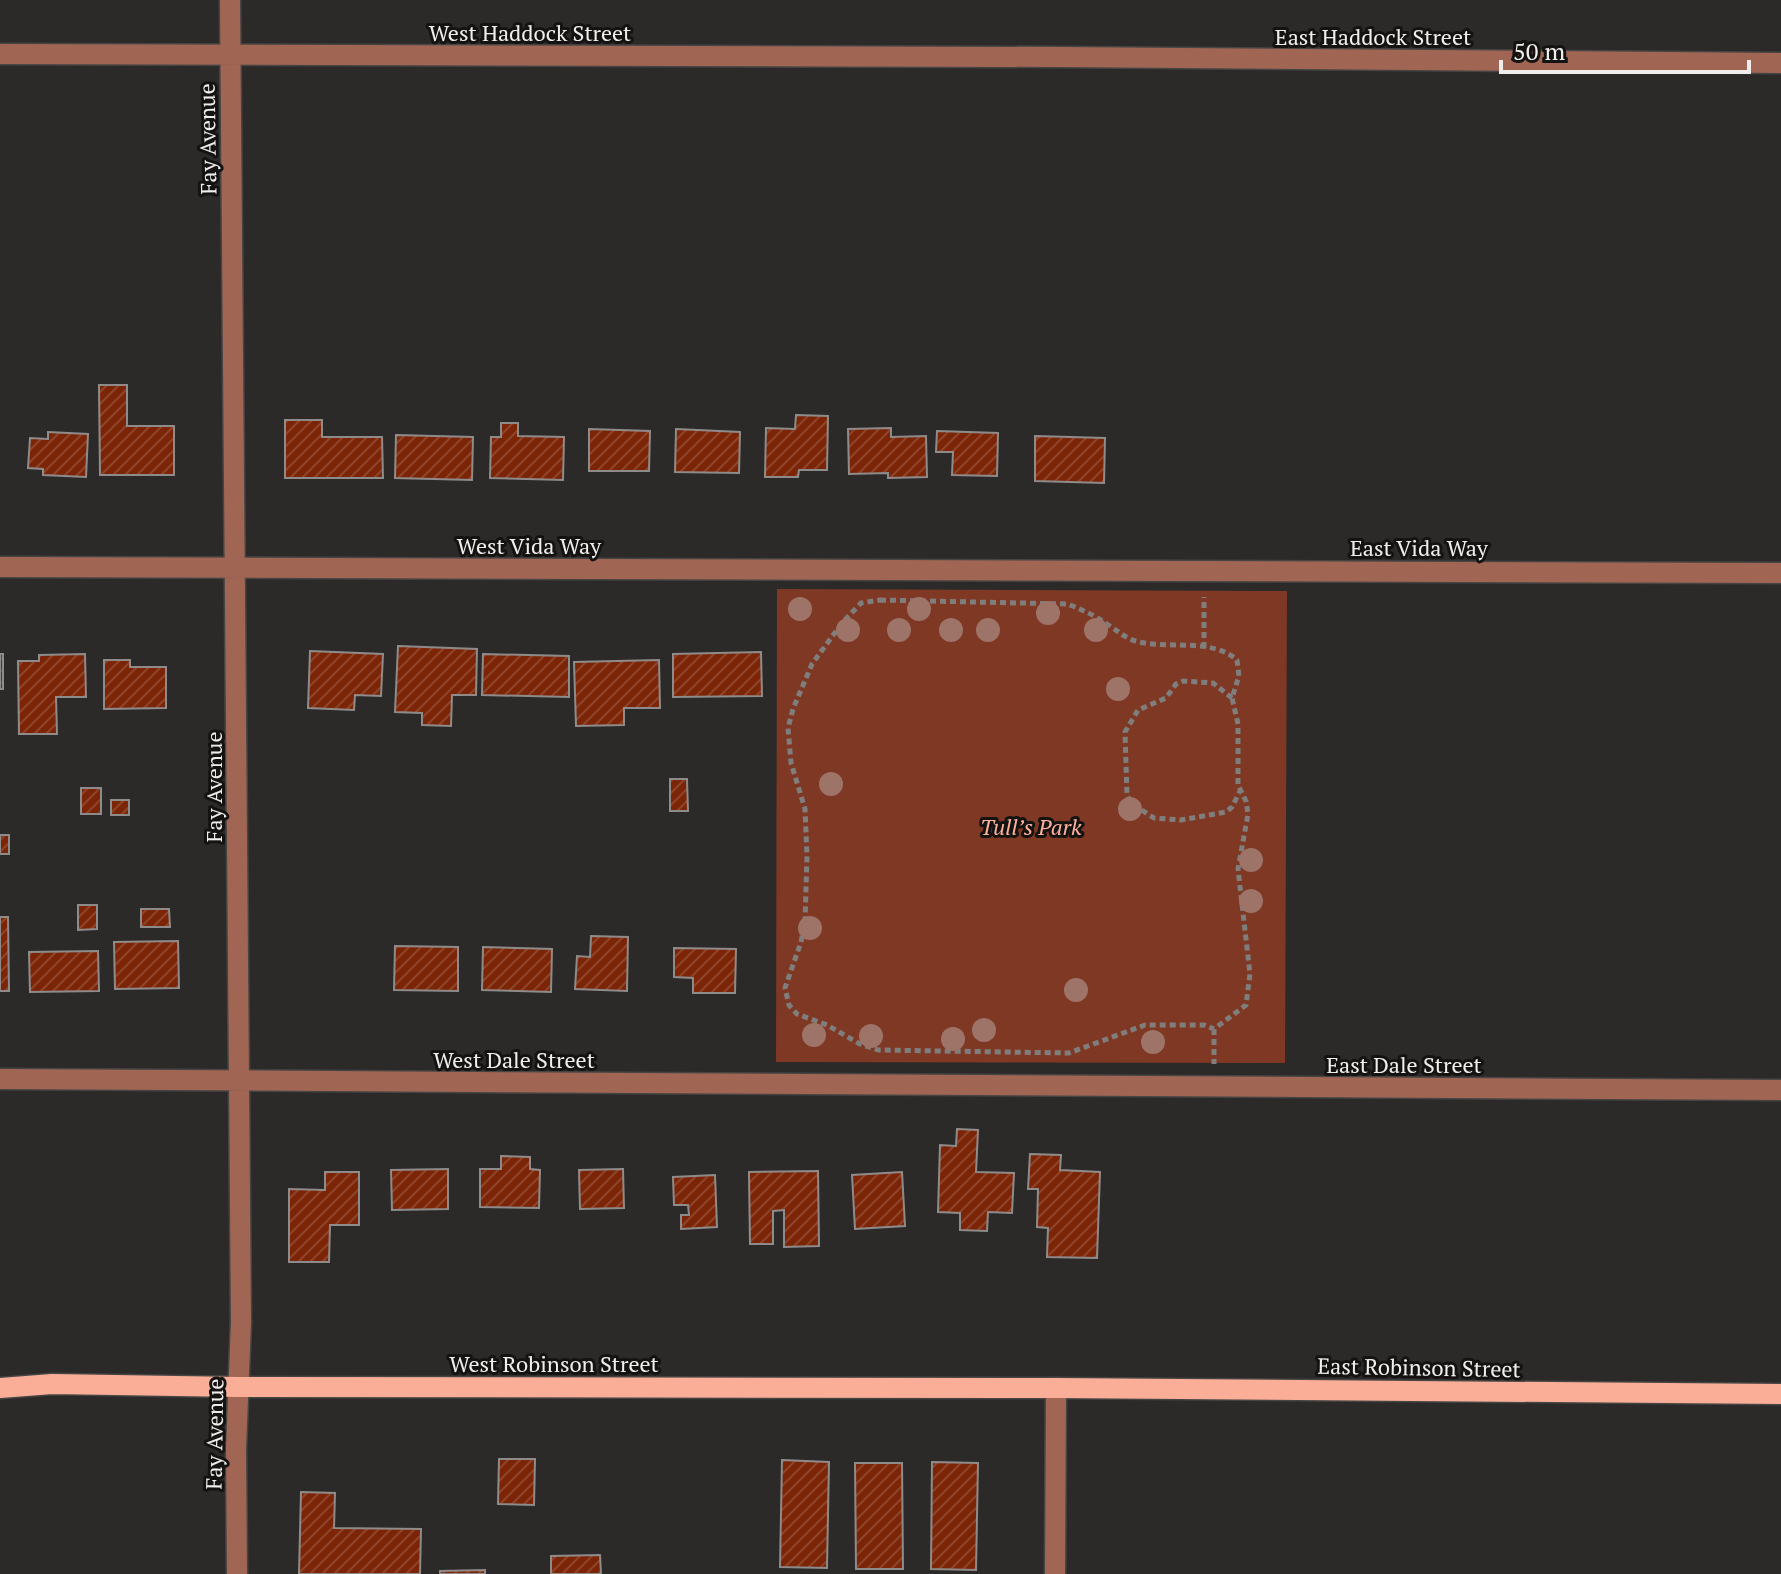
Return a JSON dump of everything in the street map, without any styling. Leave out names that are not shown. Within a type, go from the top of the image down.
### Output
[{"type":"main road","name":"West Robinson Street","points":[[0,1377],[52,1384]]},
{"type":"main road","name":"West Robinson Street","points":[[0,1388],[52,1384],[1056,1388]]},
{"type":"main road","name":"East Robinson Street","points":[[1056,1388],[1781,1394]]},
{"type":"street","name":"Fay Avenue","points":[[230,0],[241,1322],[237,1574]]},
{"type":"street","name":"West Haddock Street","points":[[0,54],[1061,57]]},
{"type":"street","name":"East Haddock Street","points":[[1061,57],[1781,63]]},
{"type":"street","name":"West Vida Way","points":[[0,567],[1058,571]]},
{"type":"street","name":"East Vida Way","points":[[1058,571],[1781,573]]},
{"type":"street","name":"West Dale Street","points":[[0,1079],[1027,1084]]},
{"type":"street","name":"East Dale Street","points":[[1027,1084],[1781,1090]]},
{"type":"street","points":[[1055,1574],[1056,1388]]},
{"type":"path","points":[[1204,571],[1204,648]]},
{"type":"path","points":[[1232,698],[1213,683],[1183,681],[1176,684],[1166,698],[1138,710],[1125,732],[1127,795],[1132,804],[1154,818],[1181,820],[1226,812],[1240,791],[1238,724],[1232,698],[1239,676],[1237,660],[1229,653],[1125,638],[1078,608],[1052,602],[880,600],[861,603],[812,664],[788,728],[791,763],[805,809],[807,856],[805,922],[785,988],[789,1005],[797,1014],[878,1050],[1069,1053],[1087,1049],[1145,1025],[1204,1025],[1214,1029],[1246,1005],[1250,974],[1238,869],[1248,814],[1240,791]]},
{"type":"green space","name":"Tull’s Park","points":[[777,589],[1287,591],[1285,1063],[776,1062]]},
{"type":"building","points":[[99,385],[127,385],[127,426],[174,426],[174,475],[100,475]]},
{"type":"building","points":[[796,415],[828,416],[827,470],[799,470],[798,477],[765,477],[766,428],[795,429]]},
{"type":"building","points":[[285,420],[322,420],[322,437],[382,437],[383,478],[285,478]]},
{"type":"building","points":[[501,423],[518,423],[518,436],[564,437],[563,480],[490,478],[491,437],[501,437]]},
{"type":"building","points":[[891,428],[891,437],[926,436],[927,477],[888,478],[888,473],[849,474],[848,429]]},
{"type":"building","points":[[589,429],[650,431],[649,471],[589,471]]},
{"type":"building","points":[[676,429],[740,432],[739,473],[675,472]]},
{"type":"building","points":[[937,431],[998,433],[997,476],[952,475],[953,452],[936,452]]},
{"type":"building","points":[[48,432],[88,434],[86,477],[43,475],[43,469],[28,468],[30,438],[48,439]]},
{"type":"building","points":[[396,435],[473,437],[472,480],[395,478]]},
{"type":"building","points":[[1035,436],[1105,438],[1104,483],[1035,481]]},
{"type":"building","points":[[398,646],[477,649],[476,695],[452,695],[451,726],[422,725],[422,713],[395,712]]},
{"type":"building","points":[[310,651],[383,654],[381,696],[355,695],[354,710],[308,708]]},
{"type":"building","points":[[761,652],[762,696],[673,697],[673,654]]},
{"type":"building","points":[[0,654],[3,654],[3,689],[0,689]]},
{"type":"building","points":[[85,654],[86,697],[56,697],[57,734],[19,734],[18,661],[39,661],[39,655]]},
{"type":"building","points":[[483,654],[569,656],[569,697],[482,695]]},
{"type":"building","points":[[104,660],[130,660],[130,667],[166,667],[166,708],[104,709]]},
{"type":"building","points":[[659,660],[660,708],[624,708],[624,725],[576,726],[574,662]]},
{"type":"building","points":[[670,779],[687,779],[688,811],[670,811]]},
{"type":"building","points":[[81,788],[101,788],[101,814],[81,814]]},
{"type":"building","points":[[111,800],[129,800],[129,815],[111,815]]},
{"type":"building","points":[[0,835],[9,835],[9,854],[0,854]]},
{"type":"building","points":[[78,905],[97,905],[97,929],[78,930]]},
{"type":"building","points":[[141,909],[169,909],[170,927],[141,927]]},
{"type":"building","points":[[0,917],[8,917],[9,991],[0,991]]},
{"type":"building","points":[[591,936],[628,937],[627,991],[575,989],[577,956],[590,957]]},
{"type":"building","points":[[178,941],[179,988],[115,989],[114,942]]},
{"type":"building","points":[[395,946],[458,947],[458,991],[394,990]]},
{"type":"building","points":[[483,947],[552,949],[551,992],[482,990]]},
{"type":"building","points":[[674,948],[736,949],[735,993],[693,993],[693,978],[674,977]]},
{"type":"building","points":[[98,951],[99,991],[30,992],[29,952]]},
{"type":"building","points":[[957,1129],[978,1130],[976,1172],[1014,1173],[1012,1213],[988,1212],[987,1231],[960,1230],[960,1213],[938,1212],[940,1145],[956,1146]]},
{"type":"building","points":[[1030,1154],[1061,1155],[1060,1170],[1100,1172],[1097,1258],[1047,1257],[1048,1228],[1037,1227],[1038,1189],[1028,1189]]},
{"type":"building","points":[[501,1156],[530,1157],[530,1169],[540,1170],[539,1208],[480,1207],[480,1169],[501,1169]]},
{"type":"building","points":[[448,1169],[448,1209],[392,1210],[391,1170]]},
{"type":"building","points":[[623,1169],[624,1208],[580,1209],[579,1170]]},
{"type":"building","points":[[818,1171],[819,1246],[784,1247],[784,1210],[773,1211],[773,1244],[750,1244],[749,1172]]},
{"type":"building","points":[[325,1172],[359,1172],[359,1225],[330,1225],[329,1262],[289,1262],[289,1189],[325,1190]]},
{"type":"building","points":[[902,1172],[905,1226],[855,1229],[852,1175]]},
{"type":"building","points":[[715,1175],[717,1227],[681,1229],[681,1215],[689,1215],[688,1205],[674,1205],[673,1177]]},
{"type":"building","points":[[499,1459],[535,1459],[534,1505],[498,1504]]},
{"type":"building","points":[[782,1460],[829,1462],[827,1568],[780,1567]]},
{"type":"building","points":[[932,1462],[978,1463],[976,1570],[931,1569]]},
{"type":"building","points":[[855,1463],[902,1463],[903,1569],[856,1569]]},
{"type":"building","points":[[301,1492],[335,1493],[334,1528],[421,1529],[420,1574],[299,1574]]},
{"type":"building","points":[[600,1555],[601,1574],[551,1574],[551,1556]]},
{"type":"building","points":[[485,1570],[485,1574],[440,1574],[440,1571]]}]
